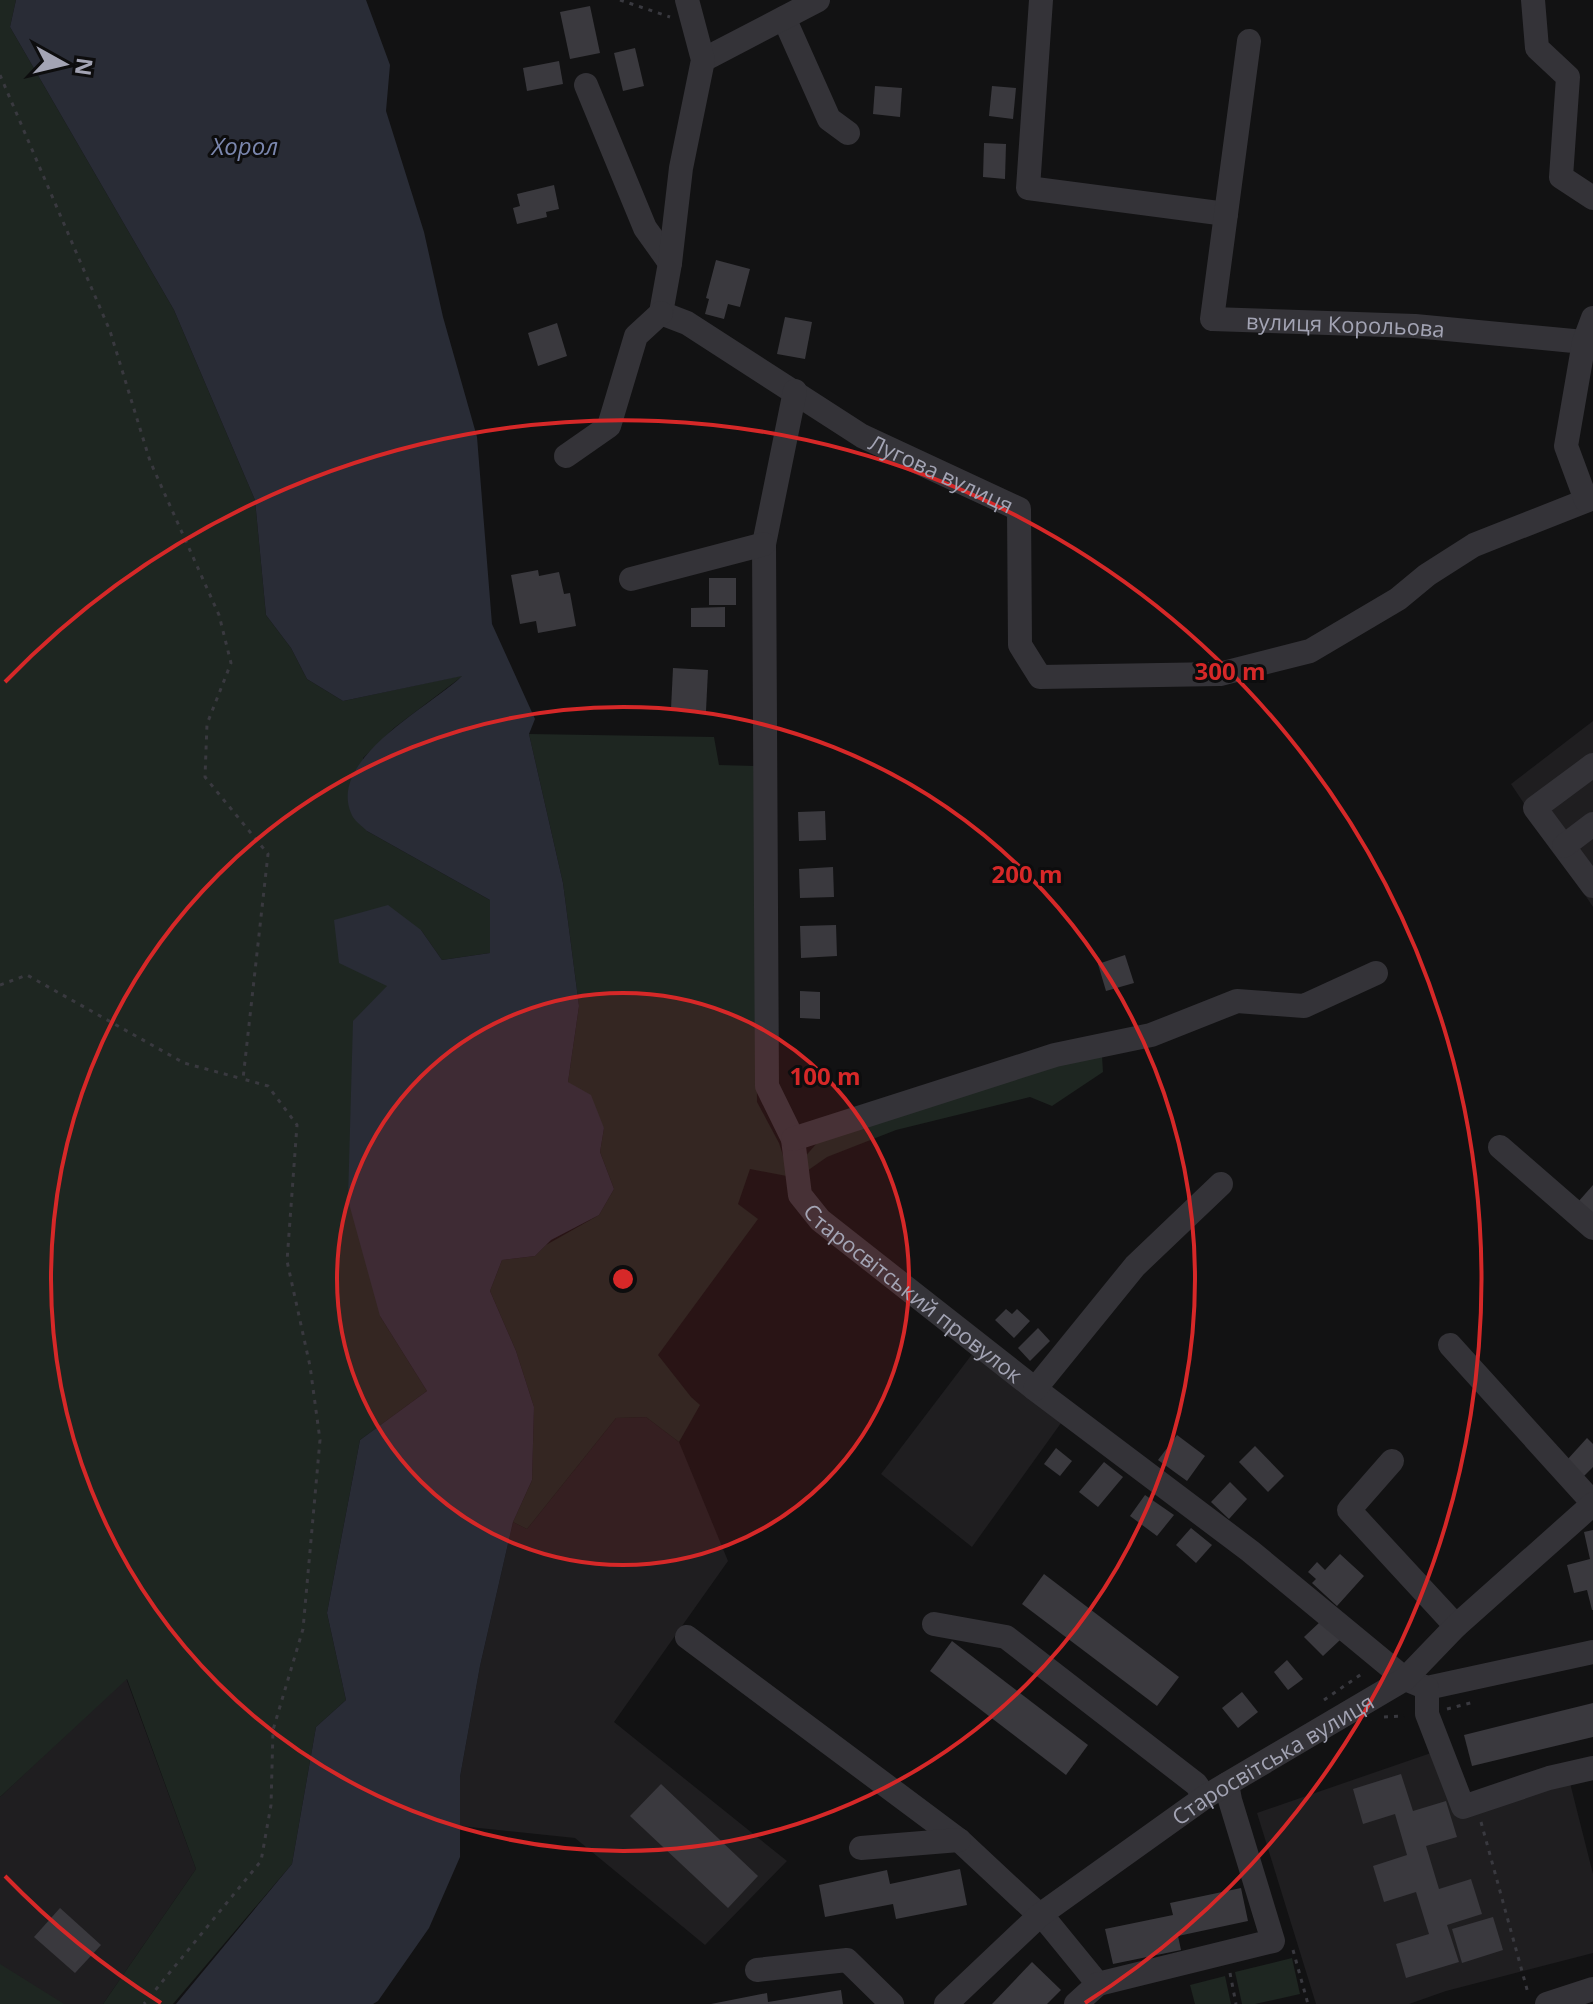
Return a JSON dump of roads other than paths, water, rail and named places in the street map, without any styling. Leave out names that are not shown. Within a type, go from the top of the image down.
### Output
[{"type":"street","points":[[566,456],[609,426],[636,336],[661,313],[681,168],[703,60],[687,0]]},
{"type":"street","points":[[703,60],[818,0]]},
{"type":"street","points":[[1041,0],[1028,188],[1226,214]]},
{"type":"street","points":[[1533,0],[1537,48],[1568,77],[1561,177],[1593,198]]},
{"type":"street","points":[[784,18],[829,119],[848,133]]},
{"type":"street","name":"вулиця Корольова","points":[[1249,41],[1212,319],[1415,326],[1584,342]]},
{"type":"street","points":[[586,85],[645,228],[670,263]]},
{"type":"street","name":"Лугова вулиця","points":[[661,313],[687,323],[862,436],[1019,509],[1020,645],[1040,677],[1220,674],[1310,651],[1398,599],[1427,575],[1474,545],[1589,499]]},
{"type":"street","points":[[1589,499],[1566,446],[1584,342],[1593,318]]},
{"type":"street","name":"Старосвітський провулок","points":[[795,391],[764,544],[767,1086],[793,1139],[800,1195],[820,1220],[1035,1389],[1250,1551],[1416,1684]]},
{"type":"street","points":[[631,579],[764,544]]},
{"type":"street","points":[[1593,765],[1535,808],[1593,886]]},
{"type":"street","points":[[1564,846],[1593,824]]},
{"type":"street","points":[[793,1139],[1055,1055],[1151,1035],[1237,1001],[1304,1006],[1376,973]]},
{"type":"street","points":[[1500,1147],[1593,1228]]},
{"type":"street","points":[[1035,1389],[1135,1266],[1221,1184]]},
{"type":"street","points":[[1450,1345],[1593,1504]]},
{"type":"street","points":[[1392,1461],[1349,1510],[1456,1626]]},
{"type":"street","name":"Старосвітська вулиця","points":[[946,2004],[1040,1915],[1205,1797],[1416,1684],[1456,1626],[1593,1504]]},
{"type":"street","points":[[934,1624],[1006,1637],[1196,1784],[1205,1797]]},
{"type":"street","points":[[687,1637],[959,1840],[1040,1915],[1098,1984]]},
{"type":"street","points":[[1593,1652],[1416,1684],[1463,1807],[1549,1778],[1593,1768]]},
{"type":"street","points":[[1076,2004],[1098,1984],[1273,1941],[1227,1784]]},
{"type":"street","points":[[861,1848],[959,1840]]},
{"type":"street","points":[[757,1970],[847,1960],[892,2004]]},
{"type":"street","points":[[1547,2004],[1593,1989]]},
{"type":"water","name":"Хорол","points":[[16,0],[366,0],[390,65],[386,111],[424,232],[443,317],[477,437],[492,624],[535,719],[529,734],[563,883],[579,1006],[568,1082],[591,1095],[604,1128],[600,1152],[614,1189],[599,1215],[551,1240],[535,1256],[502,1260],[490,1291],[516,1351],[534,1407],[532,1480],[513,1522],[480,1666],[460,1777],[460,1857],[429,1928],[373,2004],[176,2004],[292,1864],[316,1727],[346,1700],[327,1613],[360,1440],[427,1391],[380,1316],[348,1200],[353,1021],[387,986],[339,963],[334,920],[388,905],[421,930],[442,960],[490,953],[490,900],[367,831],[352,816],[348,793],[354,773],[368,754],[407,718],[462,676],[343,701],[307,679],[291,648],[266,615],[255,500],[174,310],[10,27]]}]
